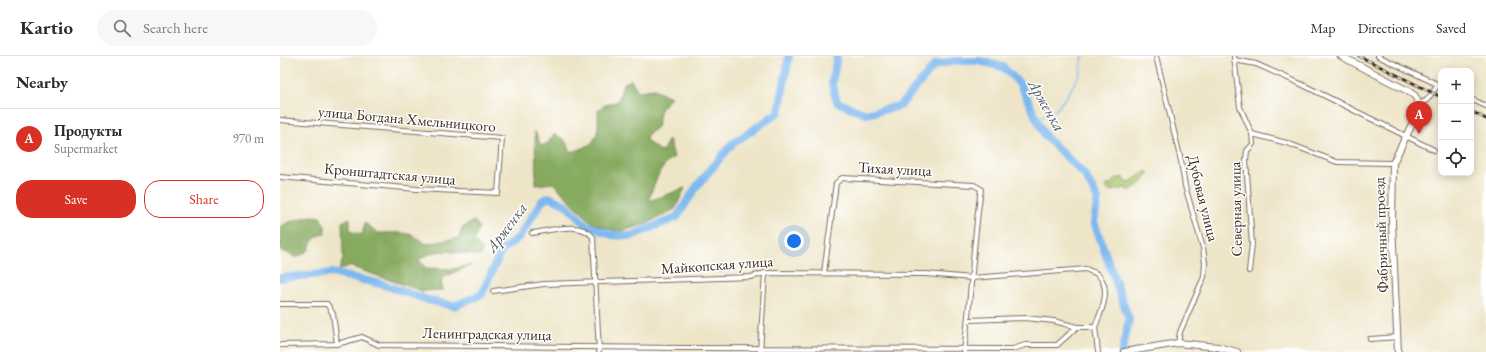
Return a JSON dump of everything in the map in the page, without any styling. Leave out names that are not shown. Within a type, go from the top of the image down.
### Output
[{"type":"street","name":"Дубовая улица","points":[[1156,56],[1181,161],[1185,186],[1203,248],[1205,263],[1204,277],[1180,332],[1178,343]]},
{"type":"street","points":[[1341,56],[1408,91],[1415,96],[1419,104]]},
{"type":"street","points":[[1378,56],[1438,85]]},
{"type":"street","points":[[1393,163],[1338,162],[1287,143],[1252,134],[1240,107],[1234,58],[1256,64],[1406,135],[1434,150]]},
{"type":"street","name":"Фабричный проезд","points":[[1398,352],[1392,223],[1393,163],[1416,116],[1419,104],[1427,100],[1438,86]]},
{"type":"street","points":[[1474,100],[1486,106]]},
{"type":"street","name":"улица Богдана Хмельницкого","points":[[280,120],[502,138],[498,193]]},
{"type":"street","name":"Северная улица","points":[[1249,271],[1252,244],[1246,160],[1248,151],[1253,144],[1252,134]]},
{"type":"street","name":"Кронштадтская улица","points":[[280,177],[417,189],[498,193]]},
{"type":"street","name":"Тихая улица","points":[[824,273],[836,183],[842,178],[974,185],[981,189],[974,241],[972,278]]},
{"type":"street","points":[[532,233],[574,227],[589,231],[593,237],[594,284],[599,350]]},
{"type":"street","name":"Майкопская улица","points":[[493,291],[544,284],[594,284],[751,277],[765,273],[926,274],[972,278],[1086,269],[1097,274],[1103,284],[1104,305],[1095,327]]},
{"type":"street","points":[[760,350],[765,273]]},
{"type":"street","points":[[964,350],[972,278]]},
{"type":"street","points":[[280,304],[327,304],[333,314],[337,344]]},
{"type":"street","points":[[968,320],[1025,318],[1054,321],[1077,327],[1095,327],[1098,352]]},
{"type":"street","name":"Ленинградская улица","points":[[280,345],[337,344],[362,337],[380,345],[599,350],[964,350],[1013,348],[1025,345],[1057,345],[1077,327]]},
{"type":"street","points":[[1370,339],[1398,337]]},
{"type":"street","points":[[1124,352],[1178,343],[1218,346],[1237,352]]},
{"type":"green space","points":[[631,80],[638,91],[654,89],[671,97],[661,108],[657,127],[647,135],[646,141],[662,152],[669,139],[674,157],[661,170],[649,201],[685,188],[675,209],[646,224],[619,232],[592,223],[553,183],[536,185],[535,131],[541,146],[548,143],[554,134],[564,139],[571,152],[587,146],[592,142],[597,133],[598,110],[603,106],[618,101],[623,84]]},
{"type":"green space","points":[[1146,171],[1149,173],[1143,182],[1129,191],[1125,188],[1110,191],[1106,188],[1108,184],[1112,186],[1112,182],[1115,179],[1123,177],[1127,182],[1130,182]]},
{"type":"green space","points":[[311,216],[320,217],[325,226],[325,233],[314,239],[309,250],[296,258],[288,253],[280,251],[280,227]]},
{"type":"green space","points":[[350,218],[350,231],[362,235],[365,223],[378,233],[409,234],[415,236],[426,244],[459,238],[462,228],[474,221],[479,227],[474,241],[482,249],[481,255],[442,251],[434,252],[419,260],[426,268],[452,269],[471,265],[442,278],[441,283],[443,290],[422,291],[349,266],[339,270],[343,259],[342,222]]},
{"type":"waterway","name":"Арженка","points":[[280,278],[332,273],[381,284],[428,300],[454,306],[482,294],[501,251],[520,236],[542,201],[549,197],[566,205],[586,225],[612,235],[631,236],[677,217],[697,186],[732,144],[779,112],[789,56]]},
{"type":"waterway","name":"Арженка","points":[[837,56],[832,83],[837,102],[866,114],[900,106],[935,65],[954,61],[979,61],[1003,67],[1020,84],[1045,136],[1084,174],[1098,199],[1094,222],[1129,319],[1122,352]]},
{"type":"waterway","points":[[1037,119],[1057,109],[1070,91],[1080,73],[1083,56]]},
{"type":"railway","points":[[1359,56],[1438,96]]},
{"type":"railway","points":[[1474,113],[1486,119]]},
{"type":"place","name":"Продукты","points":[[1419,134]]}]
